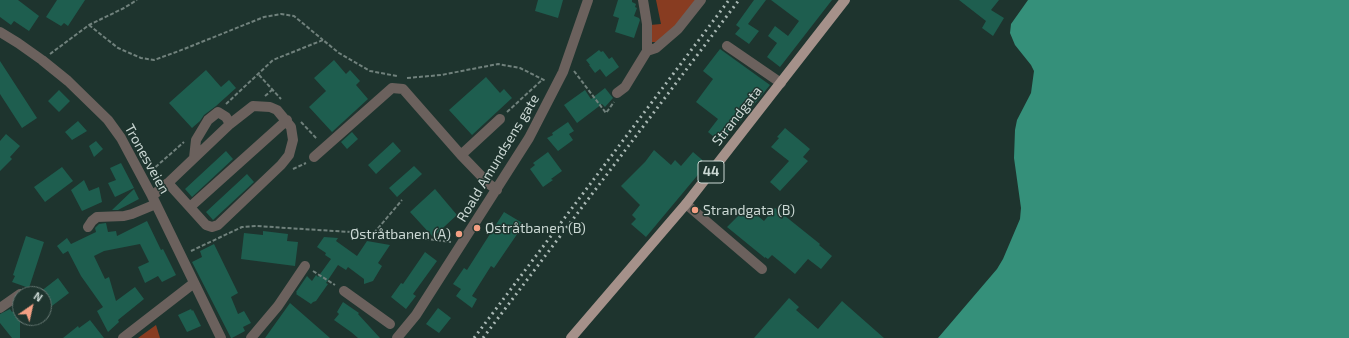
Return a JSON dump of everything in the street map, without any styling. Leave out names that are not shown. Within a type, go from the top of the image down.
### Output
[{"type":"main road","name":"Strandgata","points":[[570,338],[599,307],[686,204],[845,0]]},
{"type":"street","name":"Roald Amundsens gate","points":[[397,338],[416,315],[529,138],[563,72],[588,0]]},
{"type":"street","points":[[617,93],[625,87],[648,51],[647,24],[642,0]]},
{"type":"street","points":[[648,51],[656,48],[678,29],[700,0]]},
{"type":"street","name":"Tronesveien","points":[[0,32],[42,60],[68,81],[108,120],[128,149],[221,338]]},
{"type":"street","points":[[727,46],[781,84]]},
{"type":"street","points":[[314,157],[392,88],[403,89],[461,155],[489,184],[497,190]]},
{"type":"street","points":[[88,227],[97,217],[124,216],[132,214],[154,200],[168,183],[230,124],[254,106],[270,107],[277,110],[292,127],[293,140],[289,155],[281,165],[218,225],[212,227],[206,225],[168,183]]},
{"type":"street","points":[[194,158],[196,140],[208,120],[218,112],[226,117],[230,124]]},
{"type":"street","points":[[461,155],[500,119]]},
{"type":"street","points":[[190,207],[287,120]]},
{"type":"street","points":[[686,204],[762,269]]},
{"type":"street","points":[[251,338],[278,306],[306,266]]},
{"type":"street","points":[[123,338],[194,283]]},
{"type":"street","points":[[344,291],[390,324]]},
{"type":"street","points":[[0,308],[12,300]]},
{"type":"path","points":[[42,60],[89,25],[137,0]]},
{"type":"path","points":[[89,25],[118,48],[142,58],[154,60],[264,17],[281,14],[294,16],[344,56],[370,71],[399,77]]},
{"type":"path","points":[[218,112],[273,60],[323,40]]},
{"type":"path","points":[[407,78],[440,75],[498,64],[520,68],[548,82]]},
{"type":"path","points":[[574,70],[606,113],[625,87]]},
{"type":"path","points":[[500,119],[543,79]]},
{"type":"path","points":[[143,178],[186,140]]},
{"type":"path","points":[[281,165],[288,169],[293,169],[305,164],[314,157]]},
{"type":"path","points":[[374,233],[402,200]]},
{"type":"path","points":[[187,253],[242,227],[275,226],[374,233],[452,242]]},
{"type":"path","points":[[306,266],[344,291]]},
{"type":"shaded area","points":[[656,0],[698,0],[675,26],[658,42],[651,42],[650,25],[661,24]]},
{"type":"shaded area","points":[[1028,0],[1349,0],[1349,338],[938,338],[997,269],[1003,259],[1020,219],[1021,208],[1014,158],[1015,130],[1017,120],[1031,93],[1034,71],[1015,45],[1010,33],[1011,24]]},
{"type":"shaded area","points":[[156,325],[160,338],[138,338]]},
{"type":"building","points":[[0,0],[18,0],[39,16],[29,31],[14,21],[11,25],[0,17]]},
{"type":"building","points":[[57,0],[85,0],[68,26],[64,23],[61,26],[46,17]]},
{"type":"building","points":[[538,0],[563,0],[558,18],[535,11]]},
{"type":"building","points":[[618,0],[632,0],[632,2],[636,4],[635,7],[637,8],[634,16],[640,20],[634,38],[615,32],[619,18],[613,16]]},
{"type":"building","points":[[754,0],[766,0],[748,24],[759,31],[749,44],[735,34],[740,28],[736,25]]},
{"type":"building","points":[[771,0],[832,0],[780,67],[767,57],[777,43],[768,36],[775,26],[788,36],[799,21]]},
{"type":"building","points":[[959,0],[999,0],[991,10],[1004,18],[993,36],[982,28],[986,21]]},
{"type":"building","points":[[720,49],[770,85],[740,122],[738,121],[720,142],[708,132],[718,119],[696,102],[713,79],[703,71]]},
{"type":"building","points":[[599,50],[601,52],[603,51],[609,59],[612,57],[619,67],[606,77],[600,69],[595,73],[586,60]]},
{"type":"building","points":[[334,60],[346,74],[350,70],[360,81],[356,85],[368,99],[332,132],[309,107],[326,91],[314,78]]},
{"type":"building","points":[[0,61],[37,118],[22,128],[0,94]]},
{"type":"building","points":[[206,70],[221,87],[229,80],[236,88],[204,115],[192,128],[169,103]]},
{"type":"building","points":[[486,77],[500,93],[504,89],[512,98],[472,135],[449,110]]},
{"type":"building","points":[[605,88],[613,98],[605,107],[602,104],[577,123],[564,105],[585,90],[591,99]]},
{"type":"building","points":[[59,90],[70,101],[59,112],[48,101]]},
{"type":"building","points":[[78,121],[87,131],[72,140],[65,132]]},
{"type":"building","points":[[568,122],[574,131],[569,134],[573,140],[558,151],[547,138],[553,135],[552,133]]},
{"type":"building","points":[[785,128],[810,149],[803,157],[808,161],[780,191],[770,182],[789,161],[771,147]]},
{"type":"building","points":[[352,132],[358,139],[347,149],[341,142]]},
{"type":"building","points":[[6,134],[20,146],[10,157],[12,159],[0,171],[0,141]]},
{"type":"building","points":[[96,141],[103,149],[94,157],[89,146]]},
{"type":"building","points":[[393,142],[401,151],[376,174],[368,165]]},
{"type":"building","points":[[654,150],[671,165],[675,160],[681,166],[693,152],[707,164],[646,237],[631,224],[636,219],[632,215],[640,205],[621,186],[645,162]]},
{"type":"building","points":[[226,151],[233,159],[192,197],[185,189]]},
{"type":"building","points":[[548,152],[562,171],[543,187],[530,169],[535,165],[533,163]]},
{"type":"building","points":[[121,163],[134,188],[115,197],[108,183],[116,180],[110,168]]},
{"type":"building","points":[[414,166],[422,174],[397,197],[389,188]]},
{"type":"building","points":[[62,167],[73,181],[45,202],[34,187]]},
{"type":"building","points":[[247,174],[254,182],[213,220],[206,212]]},
{"type":"building","points":[[84,180],[89,191],[99,187],[102,202],[82,211],[71,190]]},
{"type":"building","points":[[134,189],[139,199],[118,210],[112,210]]},
{"type":"building","points":[[435,189],[457,215],[433,237],[410,212]]},
{"type":"building","points":[[775,208],[820,244],[819,245],[832,256],[821,269],[808,259],[795,274],[772,255],[768,259],[765,258],[727,227],[742,212],[749,217],[753,212],[764,221]]},
{"type":"building","points":[[504,212],[524,224],[494,268],[491,266],[472,296],[477,299],[472,308],[456,296],[461,289],[453,284],[464,268],[467,270]]},
{"type":"building","points":[[147,221],[161,250],[163,249],[176,275],[162,282],[158,276],[145,283],[138,267],[149,262],[140,244],[104,251],[94,256],[105,279],[109,277],[116,301],[135,287],[144,299],[118,320],[119,322],[108,332],[97,311],[103,307],[81,276],[68,251],[63,254],[57,246],[67,238],[71,244],[96,232],[95,228],[99,224],[106,223],[108,232],[116,231],[117,236]]},
{"type":"building","points":[[263,231],[288,234],[287,241],[298,242],[295,266],[241,259],[244,233],[263,235]]},
{"type":"building","points":[[26,236],[44,242],[30,286],[23,286],[12,282],[15,276],[13,275]]},
{"type":"building","points":[[324,237],[338,238],[336,241],[357,256],[367,241],[390,245],[378,263],[382,266],[373,281],[364,284],[364,279],[348,267],[346,270],[338,265],[326,283],[328,284],[316,301],[311,304],[296,294],[296,292],[307,276],[312,281],[316,275],[318,277],[331,259],[325,255],[326,253],[317,247]]},
{"type":"building","points":[[214,244],[238,293],[231,297],[238,314],[244,311],[251,323],[243,327],[245,331],[232,338],[192,262],[202,257],[200,251]]},
{"type":"building","points":[[425,252],[437,261],[413,294],[416,296],[406,309],[391,297],[401,283],[403,284]]},
{"type":"building","points":[[58,278],[69,293],[52,306],[52,286],[48,286]]},
{"type":"building","points":[[789,298],[799,307],[796,310],[818,329],[842,301],[884,338],[754,338]]},
{"type":"building","points":[[343,302],[359,313],[358,314],[380,338],[358,338],[334,320],[339,314],[337,312]]},
{"type":"building","points":[[290,303],[330,338],[265,338]]},
{"type":"building","points":[[438,308],[451,318],[439,333],[426,324]]},
{"type":"building","points":[[10,309],[12,312],[12,326],[20,326],[20,338],[12,338],[0,323],[0,314]]},
{"type":"building","points":[[191,309],[192,311],[193,310],[201,326],[187,332],[178,315]]},
{"type":"building","points":[[90,320],[104,338],[63,338],[78,326],[79,328]]},
{"type":"railway","points":[[474,338],[729,0]]},
{"type":"railway","points":[[483,338],[739,0]]},
{"type":"place","name":"Strandgata (B)","points":[[695,210]]},
{"type":"place","name":"Østråtbanen (B)","points":[[477,228]]},
{"type":"place","name":"Østråtbanen (A)","points":[[459,234]]}]
